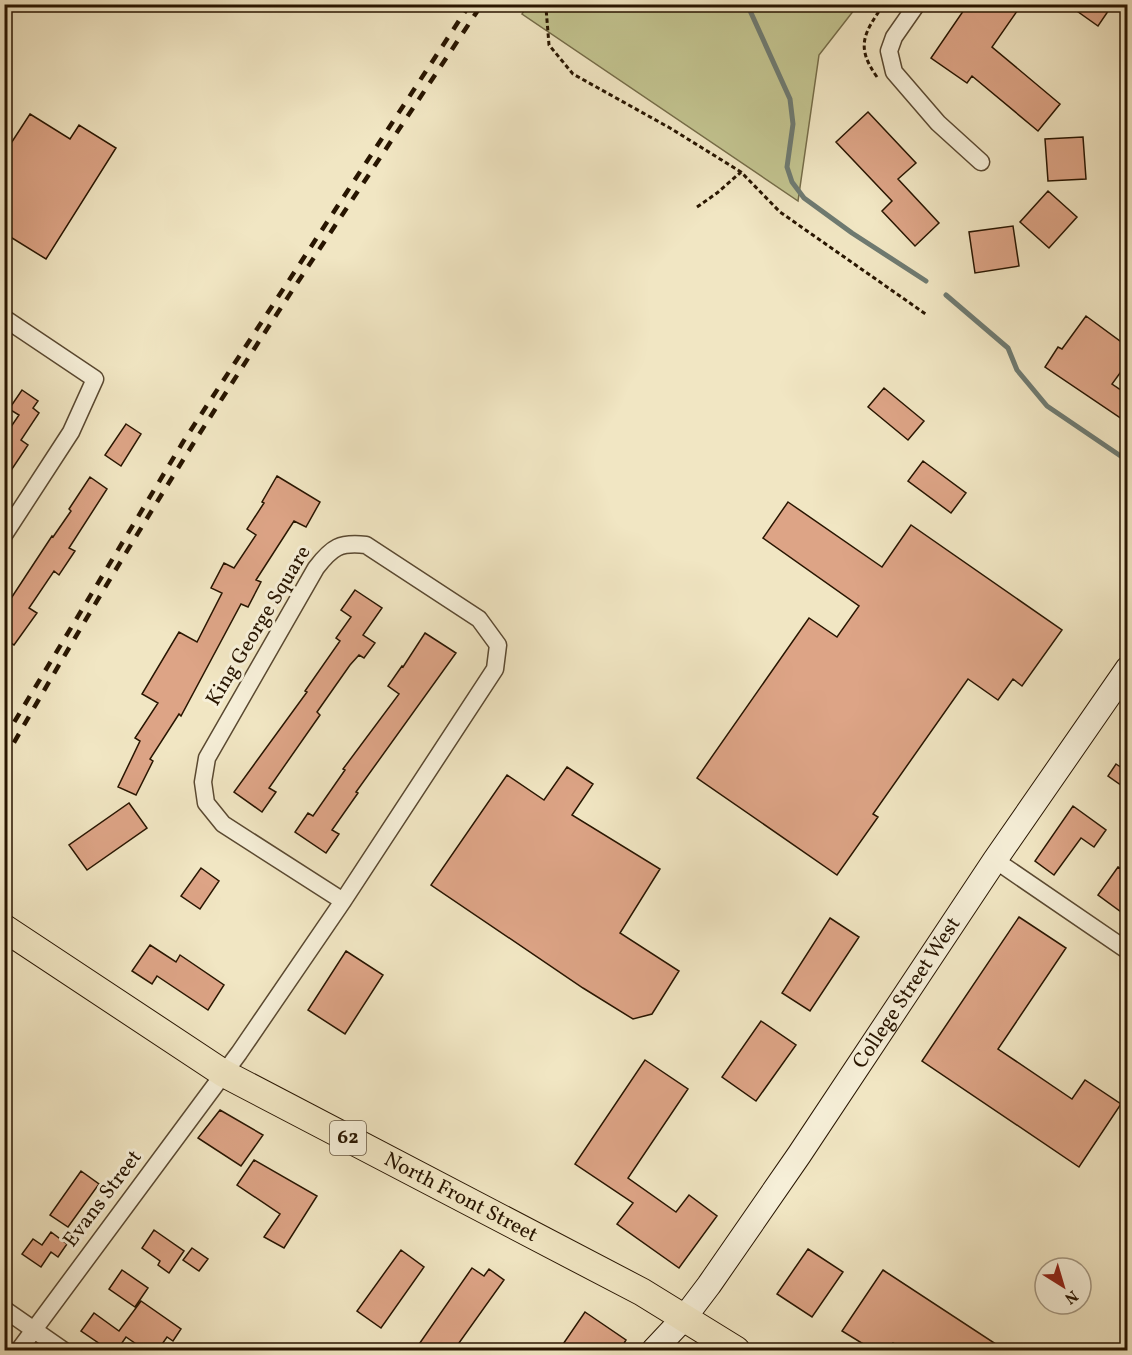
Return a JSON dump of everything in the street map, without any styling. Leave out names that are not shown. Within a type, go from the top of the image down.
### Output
[{"type":"main road","name":"College Street West","points":[[654,1350],[684,1318],[709,1285],[799,1155],[995,860],[1128,668]]},
{"type":"main road","name":"North Front Street","points":[[4,928],[223,1073],[633,1287],[736,1350]]},
{"type":"street","points":[[917,4],[894,37],[889,51],[894,72],[938,123],[981,162]]},
{"type":"street","points":[[4,318],[95,379],[71,432],[4,536]]},
{"type":"street","name":"King George Square","points":[[223,1073],[343,901],[495,669],[498,645],[479,619],[366,545],[349,543],[329,550],[316,568],[207,758],[203,782],[206,803],[223,824],[343,901]]},
{"type":"street","points":[[995,860],[1128,951]]},
{"type":"street","name":"Evans Street","points":[[19,1350],[223,1073]]},
{"type":"street","points":[[4,1309],[63,1350]]},
{"type":"path","points":[[548,4],[546,8],[549,45],[573,74],[670,128],[741,172],[780,212],[927,315]]},
{"type":"path","points":[[697,207],[717,194],[741,172]]},
{"type":"green space","points":[[528,4],[858,5],[819,55],[798,201],[522,14]]},
{"type":"building","points":[[968,4],[1022,4],[992,47],[1060,104],[1038,131],[972,76],[967,83],[931,58]]},
{"type":"building","points":[[1067,4],[1113,4],[1098,26]]},
{"type":"building","points":[[868,112],[916,163],[898,179],[939,223],[915,246],[882,211],[892,201],[836,142]]},
{"type":"building","points":[[30,114],[70,139],[79,125],[116,148],[46,259],[4,233],[4,154]]},
{"type":"building","points":[[1083,137],[1086,179],[1048,181],[1045,139]]},
{"type":"building","points":[[1048,191],[1077,217],[1049,248],[1020,222]]},
{"type":"building","points":[[1013,226],[1019,266],[975,273],[969,232]]},
{"type":"building","points":[[1086,316],[1128,347],[1128,362],[1112,384],[1128,395],[1128,423],[1045,367],[1058,347],[1062,349]]},
{"type":"building","points":[[884,388],[924,421],[908,440],[868,407]]},
{"type":"building","points":[[22,390],[38,401],[33,408],[39,413],[21,440],[28,445],[4,481],[4,437],[19,415],[9,409]]},
{"type":"building","points":[[126,424],[141,434],[121,466],[105,455]]},
{"type":"building","points":[[923,461],[966,493],[951,513],[908,481]]},
{"type":"building","points":[[277,476],[320,502],[306,527],[294,521],[256,580],[261,582],[248,607],[241,604],[181,716],[179,714],[150,759],[153,761],[136,795],[118,787],[140,741],[135,738],[158,703],[142,694],[179,632],[197,642],[222,593],[211,588],[224,563],[234,568],[256,535],[247,529],[264,503],[262,502]]},
{"type":"building","points":[[90,477],[107,489],[69,548],[75,551],[59,575],[54,571],[29,608],[37,613],[14,645],[4,639],[4,609],[71,511],[69,509]]},
{"type":"building","points":[[788,502],[882,567],[911,525],[1062,630],[1022,686],[1013,679],[998,700],[968,679],[873,814],[878,817],[837,875],[697,778],[809,618],[837,637],[859,606],[763,538]]},
{"type":"building","points":[[355,590],[382,608],[363,635],[375,643],[364,658],[359,655],[350,665],[317,712],[320,715],[269,788],[276,792],[262,812],[234,792],[307,692],[305,691],[340,641],[336,638],[351,617],[341,610]]},
{"type":"building","points":[[425,633],[456,653],[356,792],[358,793],[332,830],[339,834],[326,853],[295,832],[308,813],[313,816],[345,770],[343,769],[399,694],[388,686]]},
{"type":"building","points":[[1116,764],[1128,772],[1128,790],[1108,776]]},
{"type":"building","points":[[567,767],[593,784],[572,815],[660,869],[620,933],[679,971],[652,1014],[633,1019],[583,988],[431,885],[507,775],[544,800]]},
{"type":"building","points":[[129,803],[147,828],[87,870],[69,845]]},
{"type":"building","points":[[1073,806],[1106,830],[1094,847],[1081,838],[1054,875],[1035,861]]},
{"type":"building","points":[[1118,867],[1128,873],[1128,917],[1098,895]]},
{"type":"building","points":[[201,868],[219,881],[200,909],[181,896]]},
{"type":"building","points":[[1019,917],[1066,948],[998,1049],[1072,1099],[1085,1080],[1121,1104],[1079,1167],[922,1061]]},
{"type":"building","points":[[830,918],[859,937],[810,1011],[782,993]]},
{"type":"building","points":[[150,945],[176,962],[180,955],[224,985],[208,1010],[157,976],[152,984],[132,971]]},
{"type":"building","points":[[346,951],[383,975],[345,1034],[308,1010]]},
{"type":"building","points":[[761,1021],[796,1045],[756,1101],[722,1077]]},
{"type":"building","points":[[645,1060],[688,1089],[628,1178],[676,1212],[689,1195],[717,1216],[679,1268],[617,1224],[633,1203],[575,1164]]},
{"type":"building","points":[[220,1110],[263,1135],[241,1166],[198,1138]]},
{"type":"building","points":[[254,1160],[317,1196],[284,1248],[264,1237],[280,1214],[237,1185]]},
{"type":"building","points":[[81,1171],[99,1184],[68,1227],[50,1215]]},
{"type":"building","points":[[154,1230],[184,1251],[169,1273],[158,1265],[160,1261],[142,1248]]},
{"type":"building","points":[[51,1232],[67,1244],[58,1257],[51,1252],[41,1267],[22,1254],[33,1239],[42,1245]]},
{"type":"building","points":[[192,1248],[208,1259],[199,1271],[183,1260]]},
{"type":"building","points":[[808,1249],[843,1272],[812,1317],[777,1294]]},
{"type":"building","points":[[401,1250],[424,1267],[381,1328],[357,1311]]},
{"type":"building","points":[[472,1268],[484,1276],[489,1269],[504,1280],[454,1350],[415,1350]]},
{"type":"building","points":[[122,1270],[148,1288],[135,1307],[109,1289]]},
{"type":"building","points":[[883,1270],[1005,1350],[904,1350],[893,1343],[888,1350],[873,1350],[842,1331]]},
{"type":"building","points":[[141,1301],[181,1329],[173,1341],[167,1337],[158,1350],[145,1350],[126,1337],[117,1350],[109,1350],[81,1331],[94,1313],[119,1331]]},
{"type":"building","points":[[585,1312],[626,1340],[620,1350],[559,1350]]},
{"type":"waterway","points":[[747,4],[790,99],[793,124],[787,167],[792,182],[804,198],[852,233],[926,281]]},
{"type":"waterway","points":[[946,295],[1008,348],[1017,370],[1047,406],[1128,461]]},
{"type":"railway","points":[[4,739],[183,442],[470,4]]},
{"type":"railway","points":[[4,760],[97,601],[193,444],[482,4]]}]
